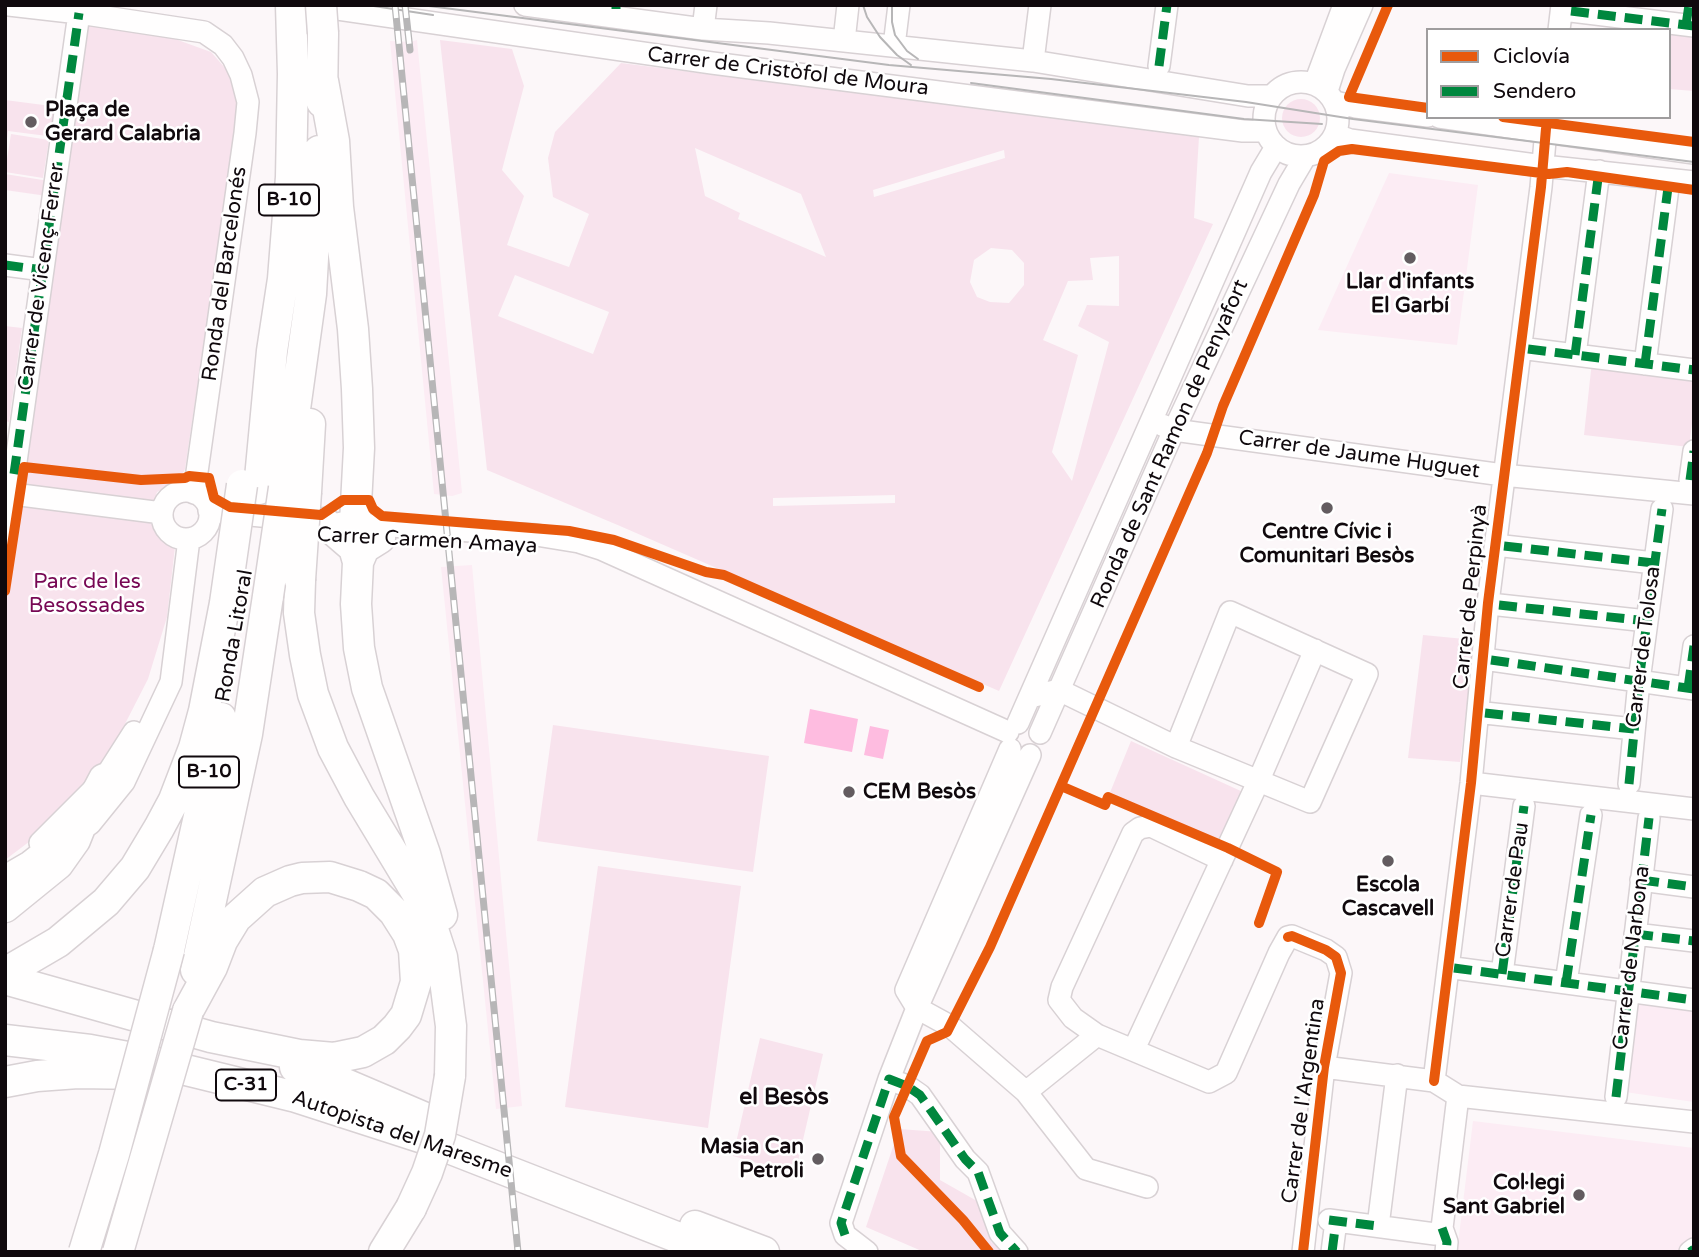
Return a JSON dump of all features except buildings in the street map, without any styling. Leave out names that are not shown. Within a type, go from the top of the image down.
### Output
[{"type":"highway","name":"Ronda Litoral","points":[[273,488],[272,351],[283,279],[291,177],[291,17]]},
{"type":"highway","name":"Ronda Litoral","points":[[84,1252],[114,1154],[169,950],[245,597],[273,488],[311,294],[323,81],[322,19]]},
{"type":"highway","points":[[323,81],[334,141],[343,256],[354,329],[359,448],[350,529],[358,562],[356,604],[359,648],[367,688],[442,907],[442,957]]},
{"type":"highway","points":[[273,488],[300,580],[299,613],[313,694],[333,748],[426,908],[442,957],[451,1026],[450,1076],[440,1135],[411,1208],[384,1252]]},
{"type":"highway","name":"Ronda Litoral","points":[[205,962],[247,734],[245,597]]},
{"type":"highway","points":[[5,973],[58,942],[106,902],[135,868],[174,800],[245,597]]},
{"type":"highway","points":[[5,907],[41,865],[58,864],[75,840],[104,779]]},
{"type":"highway","points":[[5,979],[91,1004],[211,1037],[299,1055],[349,1057],[384,1040],[406,1015],[416,982],[414,950],[408,934],[394,912],[376,894],[330,877],[302,878],[277,886],[265,892],[236,918],[205,962],[188,1011],[118,1252]]},
{"type":"highway","points":[[91,1004],[111,1016],[336,1080],[599,1190],[705,1242],[764,1252]]},
{"type":"highway","name":"Autopista del Maresme","points":[[5,1040],[90,1050],[149,1061],[296,1097],[423,1138],[620,1214],[705,1242]]},
{"type":"highway","points":[[5,1082],[78,1073],[153,1074],[270,1102],[381,1137],[423,1138]]},
{"type":"street","points":[[9,5],[79,13]]},
{"type":"street","name":"Carrer de Cristòfol de Moura","points":[[310,5],[712,64],[1233,130],[1271,139]]},
{"type":"street","name":"Carrer de Cristòfol de Moura","points":[[525,5],[703,29],[1033,61],[1248,96],[1271,96]]},
{"type":"street","points":[[703,29],[706,5]]},
{"type":"street","points":[[844,41],[848,5]]},
{"type":"street","points":[[894,46],[900,5]]},
{"type":"street","points":[[1033,61],[1040,5]]},
{"type":"street","points":[[1159,66],[1167,5]]},
{"type":"street","points":[[1344,5],[1321,62],[1326,92],[1338,111],[1336,135],[1320,152],[1305,157],[1288,154],[1271,139],[1264,121],[1265,108],[1271,96],[1289,83],[1302,81],[1326,92],[1356,107],[1426,116]]},
{"type":"street","points":[[1326,92],[1362,5]]},
{"type":"street","points":[[1560,28],[1566,8],[1690,19]]},
{"type":"street","name":"Ronda del Barcelonés","points":[[79,13],[204,32],[223,45],[233,58],[248,102],[194,493]]},
{"type":"street","name":"Carrer de Vicenç Ferrer","points":[[5,540],[8,494],[79,13]]},
{"type":"street","points":[[1466,119],[1546,125],[1694,153]]},
{"type":"street","name":"Carrer de Perpinyà","points":[[1434,1081],[1546,125]]},
{"type":"street","points":[[1336,135],[1350,140],[1543,166],[1694,182]]},
{"type":"street","name":"Ronda de Sant Ramon de Penyafort","points":[[918,1008],[906,990],[1012,735],[1261,172],[1271,139]]},
{"type":"street","name":"Ronda de Sant Ramon de Penyafort","points":[[1040,733],[1174,430],[1286,190],[1305,157]]},
{"type":"street","points":[[1576,355],[1599,171]]},
{"type":"street","points":[[1645,364],[1669,180]]},
{"type":"street","points":[[5,265],[43,270]]},
{"type":"street","points":[[1528,349],[1694,370]]},
{"type":"street","name":"Carrer de Jaume Huguet","points":[[1149,426],[1503,475],[1692,487]]},
{"type":"street","points":[[1692,487],[1694,451]]},
{"type":"street","points":[[182,491],[194,493],[203,499],[208,518],[199,535],[189,539],[172,535],[166,528],[162,513],[167,500],[182,491]]},
{"type":"street","points":[[8,494],[162,513]]},
{"type":"street","name":"Carrer de Tolosa","points":[[1629,784],[1639,681],[1662,509]]},
{"type":"street","name":"Carrer Carmen Amaya","points":[[208,518],[316,535],[350,529],[536,535],[579,542],[620,556],[1012,735]]},
{"type":"street","points":[[79,830],[90,824],[124,782],[171,682],[189,539]]},
{"type":"street","points":[[1504,546],[1654,563]]},
{"type":"street","points":[[1499,604],[1647,621]]},
{"type":"street","points":[[1030,697],[1059,690],[1176,747],[1310,802],[1367,674],[1230,612],[1176,747]]},
{"type":"street","points":[[5,875],[104,779],[151,699],[174,644]]},
{"type":"street","points":[[1491,660],[1691,688],[1694,646]]},
{"type":"street","points":[[1222,860],[1151,826],[1140,828],[1133,833],[1062,987],[1059,1000],[1073,1018],[1097,1035],[1134,1049],[1222,860],[1258,782],[1315,650]]},
{"type":"street","points":[[1485,713],[1634,729]]},
{"type":"street","points":[[867,1252],[845,1235],[841,1223],[889,1079],[918,1008],[1030,755],[1040,745],[1040,733],[1033,725],[1012,735],[1017,755],[1030,755]]},
{"type":"street","points":[[1471,783],[1694,809]]},
{"type":"street","name":"Carrer de Pau","points":[[1502,974],[1524,806]]},
{"type":"street","points":[[1566,982],[1591,815]]},
{"type":"street","name":"Carrer de Narbona","points":[[1616,1097],[1649,818]]},
{"type":"street","points":[[5,875],[41,865]]},
{"type":"street","points":[[1641,880],[1694,887]]},
{"type":"street","points":[[1635,934],[1694,941]]},
{"type":"street","name":"Carrer de l'Argentina","points":[[1134,1049],[1209,1082],[1226,1073],[1279,953],[1289,937],[1326,950],[1336,957],[1341,973],[1324,1067],[1303,1252]]},
{"type":"street","points":[[1454,968],[1694,1000]]},
{"type":"street","points":[[918,1008],[950,1026],[1026,1092],[1086,1169],[1147,1187]]},
{"type":"street","points":[[1026,1092],[1097,1035]]},
{"type":"street","points":[[1324,1067],[1434,1081],[1458,1096],[1694,1122]]},
{"type":"street","points":[[1378,1226],[1397,1075]]},
{"type":"street","points":[[889,1079],[907,1086],[920,1096],[965,1159],[978,1172],[1000,1233],[1017,1252]]},
{"type":"street","points":[[1446,1252],[1447,1241],[1442,1228],[1458,1096]]},
{"type":"street","points":[[1332,1252],[1332,1220],[1435,1234],[1442,1228]]},
{"type":"shaded area","points":[[417,40],[462,493],[452,496],[434,494],[390,41]]},
{"type":"shaded area","name":"Llar d'infants El Garbí","points":[[1389,173],[1478,185],[1457,345],[1318,330]]},
{"type":"shaded area","points":[[472,565],[522,1106],[496,1109],[441,567]]},
{"type":"shaded area","points":[[810,709],[858,719],[852,752],[804,743]]},
{"type":"shaded area","points":[[870,726],[889,730],[883,759],[864,755]]},
{"type":"shaded area","points":[[1635,1000],[1694,1007],[1694,1102],[1625,1092]]},
{"type":"shaded area","name":"Col·legi Sant Gabriel","points":[[1473,1121],[1694,1148],[1694,1242],[1680,1252],[1457,1252]]},
{"type":"green space","name":"Parc de les Besossades","points":[[88,24],[175,39],[211,52],[226,69],[235,90],[238,111],[185,469],[180,480],[157,492],[148,521],[175,547],[167,617],[148,679],[105,763],[46,829],[5,860],[5,591]]},
{"type":"green space","points":[[1633,24],[1664,28],[1633,28]]},
{"type":"green space","points":[[1671,29],[1694,32],[1694,91],[1671,89]]},
{"type":"green space","points":[[440,40],[512,49],[524,86],[502,170],[524,196],[507,245],[569,267],[589,214],[553,197],[548,158],[555,132],[621,63],[1199,137],[1194,218],[1213,224],[999,691],[487,470]],"holes":[[[695,148],[801,194],[826,257],[738,219],[740,213],[705,196]],[[1004,150],[1005,158],[874,197],[873,190]],[[991,248],[1012,250],[1024,263],[1024,285],[1009,303],[990,302],[977,297],[970,282],[974,260]],[[1119,256],[1119,306],[1087,305],[1078,326],[1109,342],[1072,481],[1052,452],[1078,355],[1043,340],[1068,281],[1093,280],[1090,258]],[[515,275],[609,312],[593,354],[498,316]],[[895,495],[895,503],[773,506],[773,498]]]},
{"type":"green space","points":[[1301,99],[1315,104],[1320,118],[1315,132],[1301,137],[1287,132],[1282,118],[1287,104]]},
{"type":"green space","points":[[5,100],[59,107],[55,137],[8,131],[5,154]]},
{"type":"green space","points":[[11,134],[49,140],[43,178],[5,172]]},
{"type":"green space","points":[[5,174],[49,181],[47,196],[5,190]]},
{"type":"green space","points":[[5,326],[22,328],[9,422],[5,421]]},
{"type":"green space","points":[[1592,361],[1694,373],[1694,408],[1689,447],[1584,435]]},
{"type":"green space","points":[[1423,635],[1475,640],[1460,762],[1408,758]]},
{"type":"green space","points":[[553,725],[769,756],[753,872],[537,841]]},
{"type":"green space","points":[[1131,741],[1243,792],[1221,841],[1109,795]]},
{"type":"green space","points":[[598,866],[741,886],[708,1128],[565,1107]]},
{"type":"green space","points":[[760,1038],[823,1054],[795,1174],[733,1156]]},
{"type":"green space","points":[[899,1129],[940,1132],[940,1180],[984,1205],[991,1242],[1008,1252],[924,1252],[866,1227]]},
{"type":"tram line","points":[[367,5],[433,15]]},
{"type":"tram line","points":[[421,5],[889,65],[1051,79],[1246,102],[1353,119],[1694,162]]},
{"type":"tram line","points":[[863,5],[880,37],[911,65]]},
{"type":"tram line","points":[[892,5],[895,35],[907,51],[918,59]]},
{"type":"tram line","points":[[971,83],[1244,119],[1322,124]]},
{"type":"railway","points":[[395,5],[518,1252]]},
{"type":"railway","points":[[405,5],[410,50]]},
{"type":"marked path","points":[[1159,66],[1167,5]]},
{"type":"marked path","points":[[1686,25],[1689,5]]},
{"type":"marked path","points":[[1571,11],[1694,26]]},
{"type":"marked path","points":[[14,474],[79,13]]},
{"type":"marked path","points":[[1575,355],[1599,171]]},
{"type":"marked path","points":[[1645,364],[1669,180]]},
{"type":"marked path","points":[[5,265],[43,270]]},
{"type":"marked path","points":[[1528,349],[1694,370]]},
{"type":"marked path","points":[[1690,480],[1694,451]]},
{"type":"marked path","points":[[1629,784],[1639,681],[1662,509]]},
{"type":"marked path","points":[[1504,546],[1654,563]]},
{"type":"marked path","points":[[1499,605],[1647,621]]},
{"type":"marked path","points":[[1688,688],[1694,646]]},
{"type":"marked path","points":[[1491,660],[1694,689]]},
{"type":"marked path","points":[[1485,713],[1634,729]]},
{"type":"marked path","points":[[1502,974],[1524,806]]},
{"type":"marked path","points":[[1566,983],[1591,815]]},
{"type":"marked path","points":[[1616,1097],[1649,818]]},
{"type":"marked path","points":[[1641,880],[1694,887]]},
{"type":"marked path","points":[[1635,934],[1694,941]]},
{"type":"marked path","points":[[1454,968],[1694,1000]]},
{"type":"marked path","points":[[845,1235],[841,1223],[889,1079],[920,1095],[965,1159],[978,1172],[1000,1233],[1017,1252]]},
{"type":"marked path","points":[[1329,1220],[1378,1226]]},
{"type":"marked path","points":[[1332,1252],[1336,1221]]},
{"type":"marked path","points":[[1442,1228],[1447,1242],[1446,1252]]},
{"type":"marked path","points":[[1690,1252],[1694,1249]]},
{"type":"cycle path","points":[[1388,5],[1349,97],[1426,108]]},
{"type":"cycle path","points":[[1518,119],[1694,142]]},
{"type":"cycle path","points":[[1434,1081],[1471,783],[1488,603],[1541,187],[1547,119]]},
{"type":"cycle path","points":[[989,1252],[963,1220],[901,1156],[894,1117],[927,1041],[947,1032],[990,947],[1207,453],[1223,406],[1314,195],[1324,161],[1339,151],[1352,149],[1549,174],[1567,172],[1694,190]]},
{"type":"cycle path","points":[[5,591],[24,467],[141,480],[189,476],[209,478],[214,498],[230,507],[321,515],[343,500],[369,500],[373,509],[382,516],[569,531],[614,540],[706,572],[724,575],[979,687]]},
{"type":"cycle path","points":[[1061,786],[1105,805],[1108,797],[1277,872],[1259,923]]},
{"type":"cycle path","points":[[1288,937],[1292,936],[1326,950],[1336,957],[1341,973],[1324,1067],[1303,1252]]},
{"type":"place","name":"Plaça de Gerard Calabria","points":[[31,122]]},
{"type":"place","name":"Llar d'infants El Garbí","points":[[1410,258]]},
{"type":"place","name":"Centre Cívic i Comunitari Besòs","points":[[1327,508]]},
{"type":"place","name":"CEM Besòs","points":[[849,792]]},
{"type":"place","name":"Escola Cascavell","points":[[1388,861]]},
{"type":"place","name":"Masia Can Petroli","points":[[818,1159]]},
{"type":"place","name":"Col·legi Sant Gabriel","points":[[1579,1195]]},
{"type":"district","name":"el Besòs","points":[[784,1098]]}]
